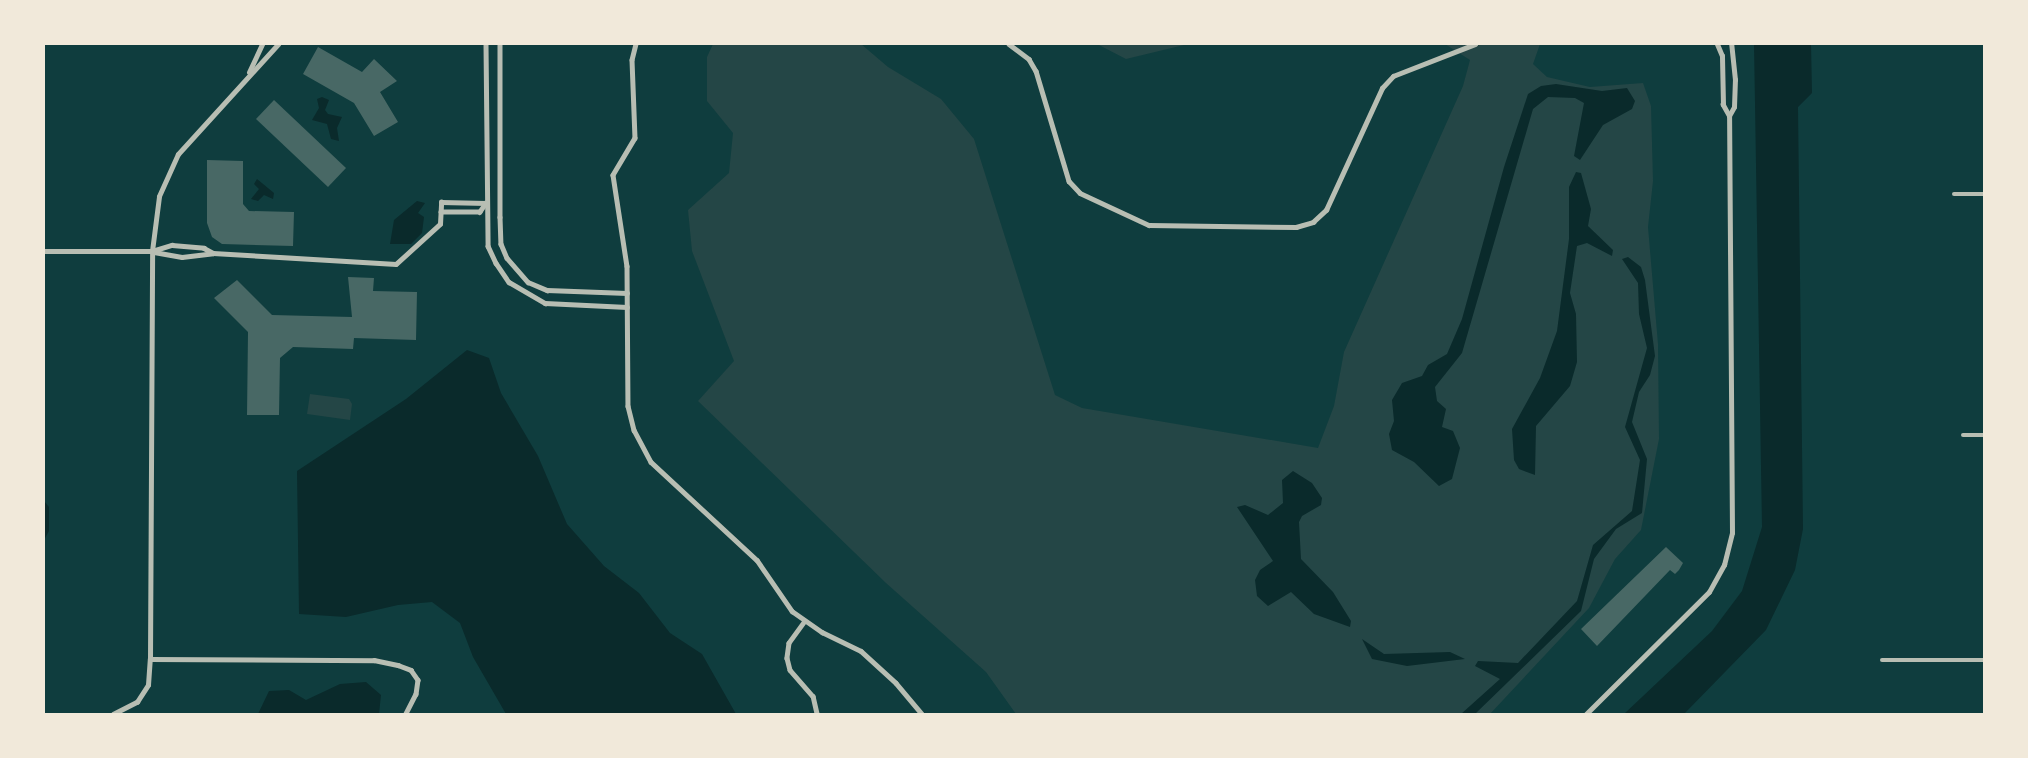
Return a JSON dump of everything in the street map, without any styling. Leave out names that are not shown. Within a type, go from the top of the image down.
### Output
[{"type":"street","points":[[248,75],[262,44]]},
{"type":"street","points":[[113,714],[137,702],[148,685],[153,251],[157,205],[173,164],[194,135],[278,44]]},
{"type":"street","points":[[627,293],[547,290],[528,282],[507,258],[501,244],[501,44],[486,44],[488,246],[509,282],[526,295],[571,307],[627,307]]},
{"type":"street","points":[[636,44],[632,60],[635,138],[614,175],[627,293],[628,406],[642,449],[651,462],[757,560],[792,611],[805,621],[861,651],[896,683],[922,714]]},
{"type":"street","points":[[1009,44],[1029,59],[1036,71],[1069,181],[1080,193],[1149,225],[1296,227],[1313,222],[1326,210],[1382,88],[1393,75],[1475,44]]},
{"type":"street","points":[[1586,714],[1693,612],[1709,592],[1728,551],[1732,534],[1729,116],[1723,105],[1722,56],[1717,44]]},
{"type":"street","points":[[1729,116],[1734,107],[1735,80],[1731,44]]},
{"type":"street","points":[[486,120],[500,119]]},
{"type":"street","points":[[1954,194],[1984,194]]},
{"type":"street","points":[[44,251],[153,251],[182,257],[213,253],[396,264],[440,224],[441,202],[486,203]]},
{"type":"street","points":[[441,212],[480,212],[486,203]]},
{"type":"street","points":[[153,251],[172,245],[204,248],[213,253]]},
{"type":"street","points":[[1963,435],[1984,435]]},
{"type":"street","points":[[805,621],[789,643],[787,658],[790,670],[810,690],[817,714]]},
{"type":"street","points":[[150,659],[374,660],[398,665],[411,670],[418,680],[416,694],[406,714]]},
{"type":"street","points":[[1882,660],[1984,660]]},
{"type":"shaded area","points":[[713,44],[861,44],[888,67],[941,99],[974,139],[1055,395],[1082,408],[1318,448],[1334,406],[1344,352],[1463,86],[1470,60],[1445,44],[1540,44],[1533,64],[1547,77],[1590,87],[1643,83],[1651,106],[1653,181],[1648,227],[1658,344],[1659,439],[1641,530],[1615,559],[1589,608],[1490,714],[1016,714],[986,672],[886,583],[698,401],[734,361],[692,251],[688,210],[729,173],[733,133],[707,101],[707,57]]},
{"type":"shaded area","points":[[1097,44],[1220,44],[1184,45],[1126,59]]},
{"type":"shaded area","points":[[1754,44],[1811,44],[1812,93],[1798,107],[1803,529],[1795,570],[1766,630],[1684,714],[1624,714],[1712,631],[1742,591],[1762,527]]},
{"type":"shaded area","points":[[1556,84],[1602,91],[1627,88],[1635,101],[1632,109],[1603,125],[1580,160],[1574,156],[1584,103],[1575,98],[1548,97],[1533,109],[1462,353],[1435,387],[1437,401],[1446,409],[1442,427],[1453,431],[1460,448],[1452,479],[1439,486],[1414,462],[1392,450],[1389,434],[1394,421],[1392,400],[1402,383],[1422,376],[1428,365],[1447,354],[1462,319],[1504,167],[1528,94],[1541,86]]},
{"type":"shaded area","points":[[322,97],[329,100],[325,110],[328,114],[342,117],[337,128],[339,141],[331,139],[327,124],[312,120],[319,108],[317,99]]},
{"type":"shaded area","points":[[1576,172],[1581,173],[1591,209],[1588,226],[1613,250],[1612,256],[1587,243],[1577,246],[1570,293],[1576,314],[1577,362],[1570,386],[1536,426],[1535,475],[1519,469],[1514,460],[1512,429],[1540,378],[1557,331],[1569,239],[1569,187]]},
{"type":"shaded area","points":[[257,179],[274,193],[273,199],[264,195],[258,201],[251,199],[259,189],[254,184]]},
{"type":"shaded area","points":[[417,201],[425,203],[418,213],[424,217],[422,233],[411,244],[390,244],[394,220]]},
{"type":"shaded area","points":[[1628,257],[1641,267],[1645,280],[1655,356],[1650,375],[1639,392],[1632,422],[1647,459],[1642,513],[1616,529],[1594,559],[1581,611],[1475,714],[1461,714],[1500,679],[1475,666],[1478,661],[1518,663],[1577,601],[1593,545],[1632,511],[1640,460],[1625,427],[1647,348],[1639,314],[1638,283],[1622,259]]},
{"type":"shaded area","points":[[467,350],[489,358],[501,393],[538,456],[567,524],[604,566],[639,593],[670,633],[702,654],[736,714],[506,714],[473,657],[460,623],[432,602],[398,605],[346,617],[299,614],[297,471],[406,399]]},
{"type":"shaded area","points":[[310,394],[349,399],[352,404],[350,420],[307,414]]},
{"type":"shaded area","points":[[1293,471],[1312,483],[1322,498],[1321,505],[1302,516],[1299,522],[1301,559],[1333,592],[1351,621],[1350,627],[1314,614],[1291,592],[1268,606],[1257,596],[1255,580],[1260,570],[1273,561],[1237,507],[1245,505],[1268,515],[1283,503],[1282,480]]},
{"type":"shaded area","points":[[44,501],[49,507],[49,531],[44,540]]},
{"type":"shaded area","points":[[1362,639],[1384,654],[1450,652],[1465,659],[1407,666],[1372,659]]},
{"type":"shaded area","points":[[366,682],[381,695],[379,714],[258,714],[269,691],[289,690],[306,700],[340,684]]},
{"type":"building","points":[[318,47],[362,72],[374,59],[397,81],[380,92],[398,122],[374,136],[354,103],[303,74]]},
{"type":"building","points":[[274,100],[346,168],[328,187],[256,119]]},
{"type":"building","points":[[207,160],[243,161],[243,204],[249,211],[294,212],[293,246],[222,244],[212,237],[207,223]]},
{"type":"building","points":[[348,277],[374,278],[373,291],[417,292],[416,340],[354,338],[353,349],[293,347],[280,358],[279,415],[247,415],[248,332],[214,298],[237,280],[272,315],[352,317]]},
{"type":"building","points":[[1666,547],[1683,563],[1679,570],[1675,574],[1670,570],[1597,646],[1581,629]]}]
